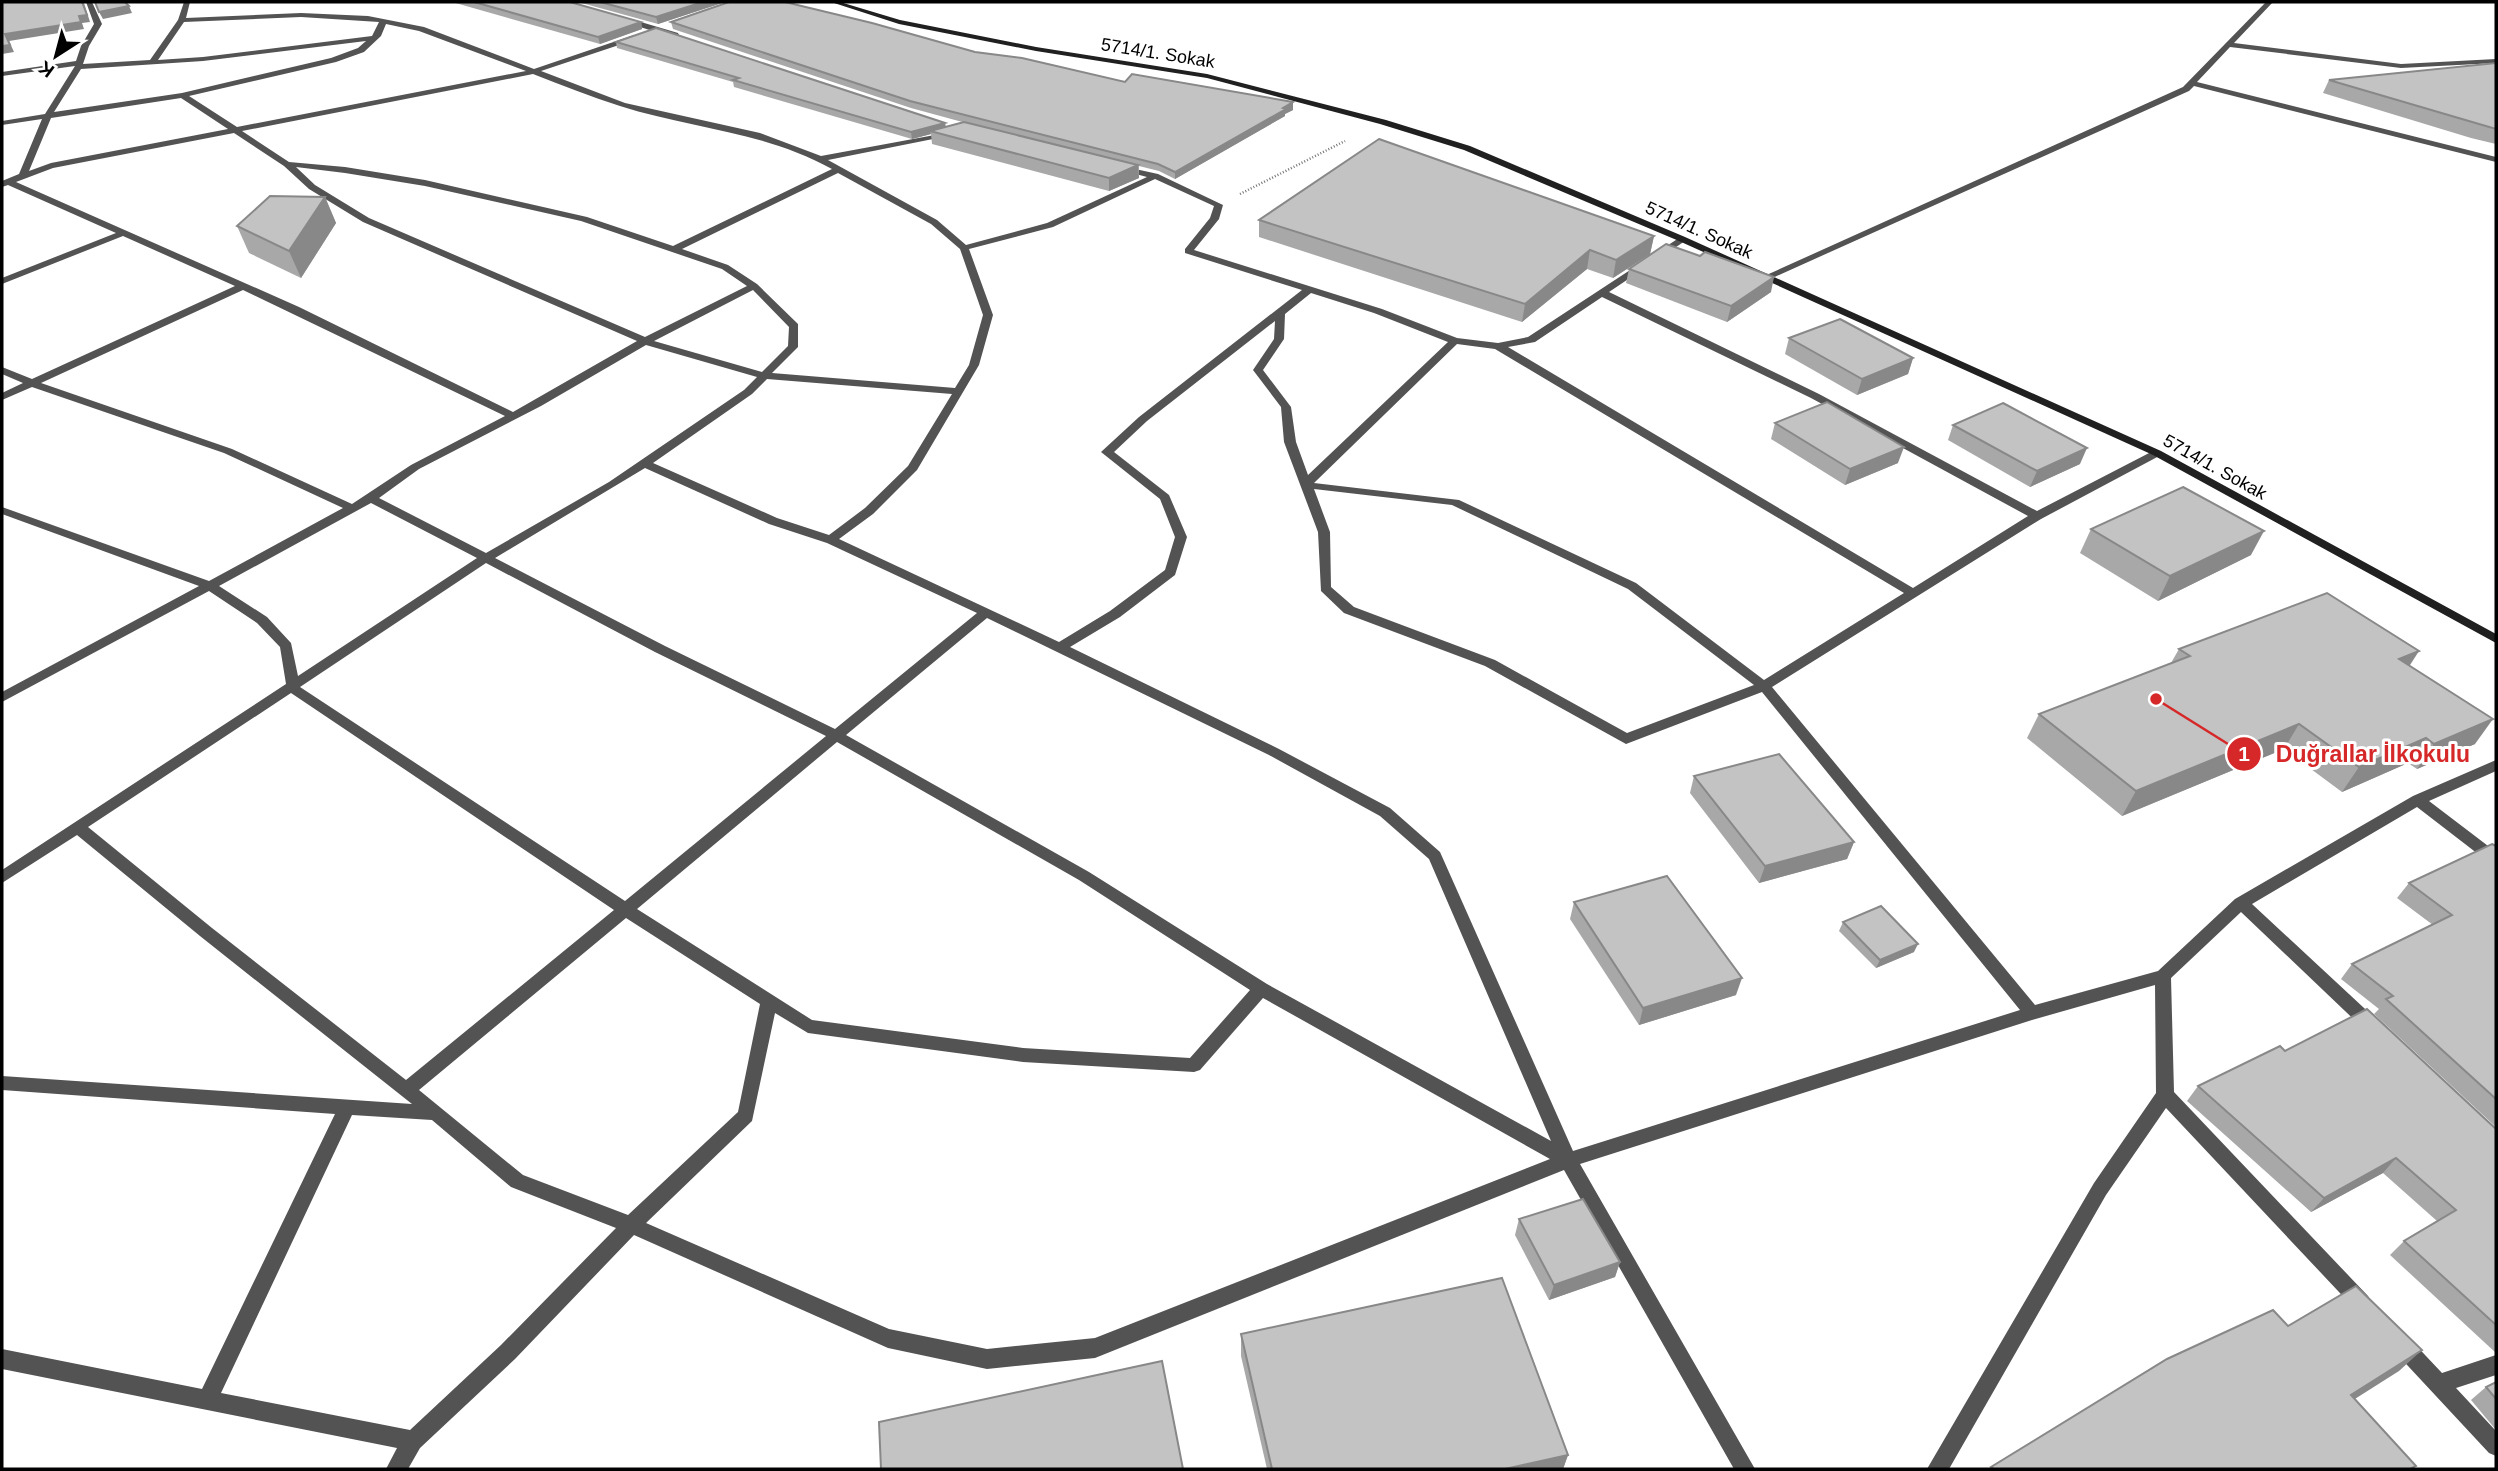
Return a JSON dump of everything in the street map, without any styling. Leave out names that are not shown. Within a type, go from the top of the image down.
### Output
[{"type":"main road","name":"5714/1. Sokak","points":[[834,2],[899,22],[1036,49],[1208,76],[1383,122],[1467,148],[1682,239],[2157,453],[2496,639]]},
{"type":"street","points":[[22,177],[48,116],[79,65],[85,46],[98,24],[89,2]]},
{"type":"street","points":[[152,63],[182,20],[187,2]]},
{"type":"street","points":[[1767,277],[2164,101],[2192,83],[2270,2]]},
{"type":"street","points":[[182,20],[301,15],[383,21],[421,29],[623,105],[757,135],[820,159],[934,222],[964,248],[988,315],[974,365],[913,468],[869,511],[831,540]]},
{"type":"street","points":[[610,15],[684,38]]},
{"type":"street","points":[[2,123],[182,95],[333,60],[360,50],[374,38],[383,21]]},
{"type":"street","points":[[4,182],[51,166],[532,72],[669,25]]},
{"type":"street","points":[[2,74],[79,65],[152,63],[374,38]]},
{"type":"street","points":[[2229,45],[2401,66],[2496,61]]},
{"type":"street","points":[[2192,83],[2496,160]]},
{"type":"street","points":[[182,95],[287,164],[312,187],[366,220],[645,341],[764,376],[959,391]]},
{"type":"street","points":[[820,159],[954,130],[943,123]]},
{"type":"street","points":[[2,877],[293,688],[486,558],[645,463],[748,392],[793,347],[794,326],[754,286],[725,267],[584,219],[425,183],[287,164]]},
{"type":"street","points":[[1115,166],[1155,176],[1219,205],[1214,219],[1188,250],[1378,311],[1455,341],[1498,346],[1531,340],[1682,239]]},
{"type":"street","points":[[675,249],[839,169]]},
{"type":"street","points":[[964,248],[1050,225],[1155,176]]},
{"type":"street","points":[[4,182],[243,286],[513,416]]},
{"type":"street","points":[[2,281],[123,233]]},
{"type":"street","points":[[2,397],[243,286]]},
{"type":"street","points":[[2,698],[371,498],[415,467],[513,416],[645,341],[754,286]]},
{"type":"street","points":[[1060,647],[1115,614],[1171,572],[1181,537],[1165,497],[1107,452],[1143,419],[1310,289]]},
{"type":"street","points":[[1602,293],[1815,396],[2037,516]]},
{"type":"street","points":[[1280,314],[1279,339],[1258,370],[1286,407],[1290,442],[1324,532],[1325,588],[1349,610],[1490,663],[1626,739],[1764,686],[2037,516],[2157,453]]},
{"type":"street","points":[[1305,485],[1455,341]]},
{"type":"street","points":[[1498,346],[1912,592]]},
{"type":"street","points":[[2,370],[31,383],[228,451],[352,508]]},
{"type":"street","points":[[645,463],[773,521],[831,540],[1060,647],[1273,752],[1385,812],[1434,856],[1568,1160],[1745,1469]]},
{"type":"street","points":[[1305,485],[1455,502],[1632,586],[1764,686],[2032,1013]]},
{"type":"street","points":[[371,498],[660,649],[836,735],[1084,876],[1261,989],[1568,1160]]},
{"type":"street","points":[[2,510],[209,585],[262,620],[286,646],[293,688],[625,909],[808,1026],[1023,1055],[1194,1065],[1261,989]]},
{"type":"street","points":[[406,1090],[986,612]]},
{"type":"street","points":[[78,827],[517,1181],[631,1224],[888,1338],[987,1359],[1096,1348],[1568,1160],[2032,1013],[2163,976],[2241,903],[2418,800],[2496,765]]},
{"type":"street","points":[[2418,800],[2496,860]]},
{"type":"street","points":[[2241,903],[2384,1036]]},
{"type":"street","points":[[1937,1469],[2100,1189],[2165,1095],[2163,976]]},
{"type":"street","points":[[396,1469],[413,1441],[508,1352],[631,1224],[746,1116],[769,1001]]},
{"type":"street","points":[[2,1083],[436,1113]]},
{"type":"street","points":[[2165,1095],[2372,1314]]},
{"type":"street","points":[[207,1399],[347,1107]]},
{"type":"street","points":[[2391,1334],[2496,1446]]},
{"type":"street","points":[[2,1359],[413,1441]]},
{"type":"street","points":[[2438,1384],[2496,1365]]},
{"type":"path","points":[[1219,205],[1383,122]]},
{"type":"building","points":[[2,2],[82,2],[87,15],[79,16],[81,22],[5,34],[10,45],[2,46]]},
{"type":"building","points":[[95,2],[125,2],[129,6],[99,12]]},
{"type":"building","points":[[474,2],[570,2],[641,22],[598,37]]},
{"type":"building","points":[[600,2],[703,2],[656,17]]},
{"type":"building","points":[[729,2],[785,2],[975,52],[1022,58],[1125,82],[1132,74],[1293,102],[1283,108],[1286,109],[1175,172],[1158,164],[910,101],[671,22]]},
{"type":"building","points":[[656,28],[945,123],[911,132],[733,80],[739,78],[616,42]]},
{"type":"building","points":[[2496,63],[2496,129],[2329,80]]},
{"type":"building","points":[[964,122],[1138,165],[1109,178],[930,131]]},
{"type":"building","points":[[1379,139],[1654,236],[1616,260],[1590,250],[1525,304],[1259,220]]},
{"type":"building","points":[[270,196],[325,197],[289,251],[237,226]]},
{"type":"building","points":[[1666,244],[1700,256],[1705,252],[1774,277],[1731,306],[1629,269]]},
{"type":"building","points":[[1840,319],[1913,358],[1862,379],[1789,338]]},
{"type":"building","points":[[1827,402],[1904,447],[1850,469],[1775,423]]},
{"type":"building","points":[[2003,403],[2087,448],[2037,471],[1953,425]]},
{"type":"building","points":[[2183,487],[2264,531],[2170,576],[2091,529]]},
{"type":"building","points":[[2327,593],[2419,651],[2399,659],[2493,719],[2434,744],[2426,738],[2359,767],[2299,724],[2136,791],[2039,714],[2190,656],[2179,649]]},
{"type":"building","points":[[1779,754],[1854,842],[1765,866],[1694,776]]},
{"type":"building","points":[[2492,844],[2496,846],[2496,1099],[2386,999],[2393,996],[2352,964],[2452,915],[2409,883]]},
{"type":"building","points":[[1667,876],[1742,978],[1643,1008],[1574,902]]},
{"type":"building","points":[[1881,906],[1918,944],[1880,960],[1843,922]]},
{"type":"building","points":[[2367,1009],[2496,1129],[2496,1325],[2404,1241],[2456,1210],[2396,1158],[2324,1198],[2198,1086],[2280,1046],[2285,1051]]},
{"type":"building","points":[[1583,1199],[1620,1262],[1554,1285],[1519,1219]]},
{"type":"building","points":[[1502,1278],[1568,1455],[1505,1469],[1272,1469],[1241,1334]]},
{"type":"building","points":[[2356,1286],[2422,1350],[2351,1395],[2416,1466],[2410,1469],[1991,1467],[2167,1359],[2273,1310],[2288,1326]]},
{"type":"building","points":[[1162,1361],[1183,1469],[881,1469],[879,1422]]},
{"type":"building","points":[[2496,1382],[2496,1399],[2486,1387]]},
{"type":"place","name":"Duğrallar İlkokulu","points":[[2156,699]]}]
